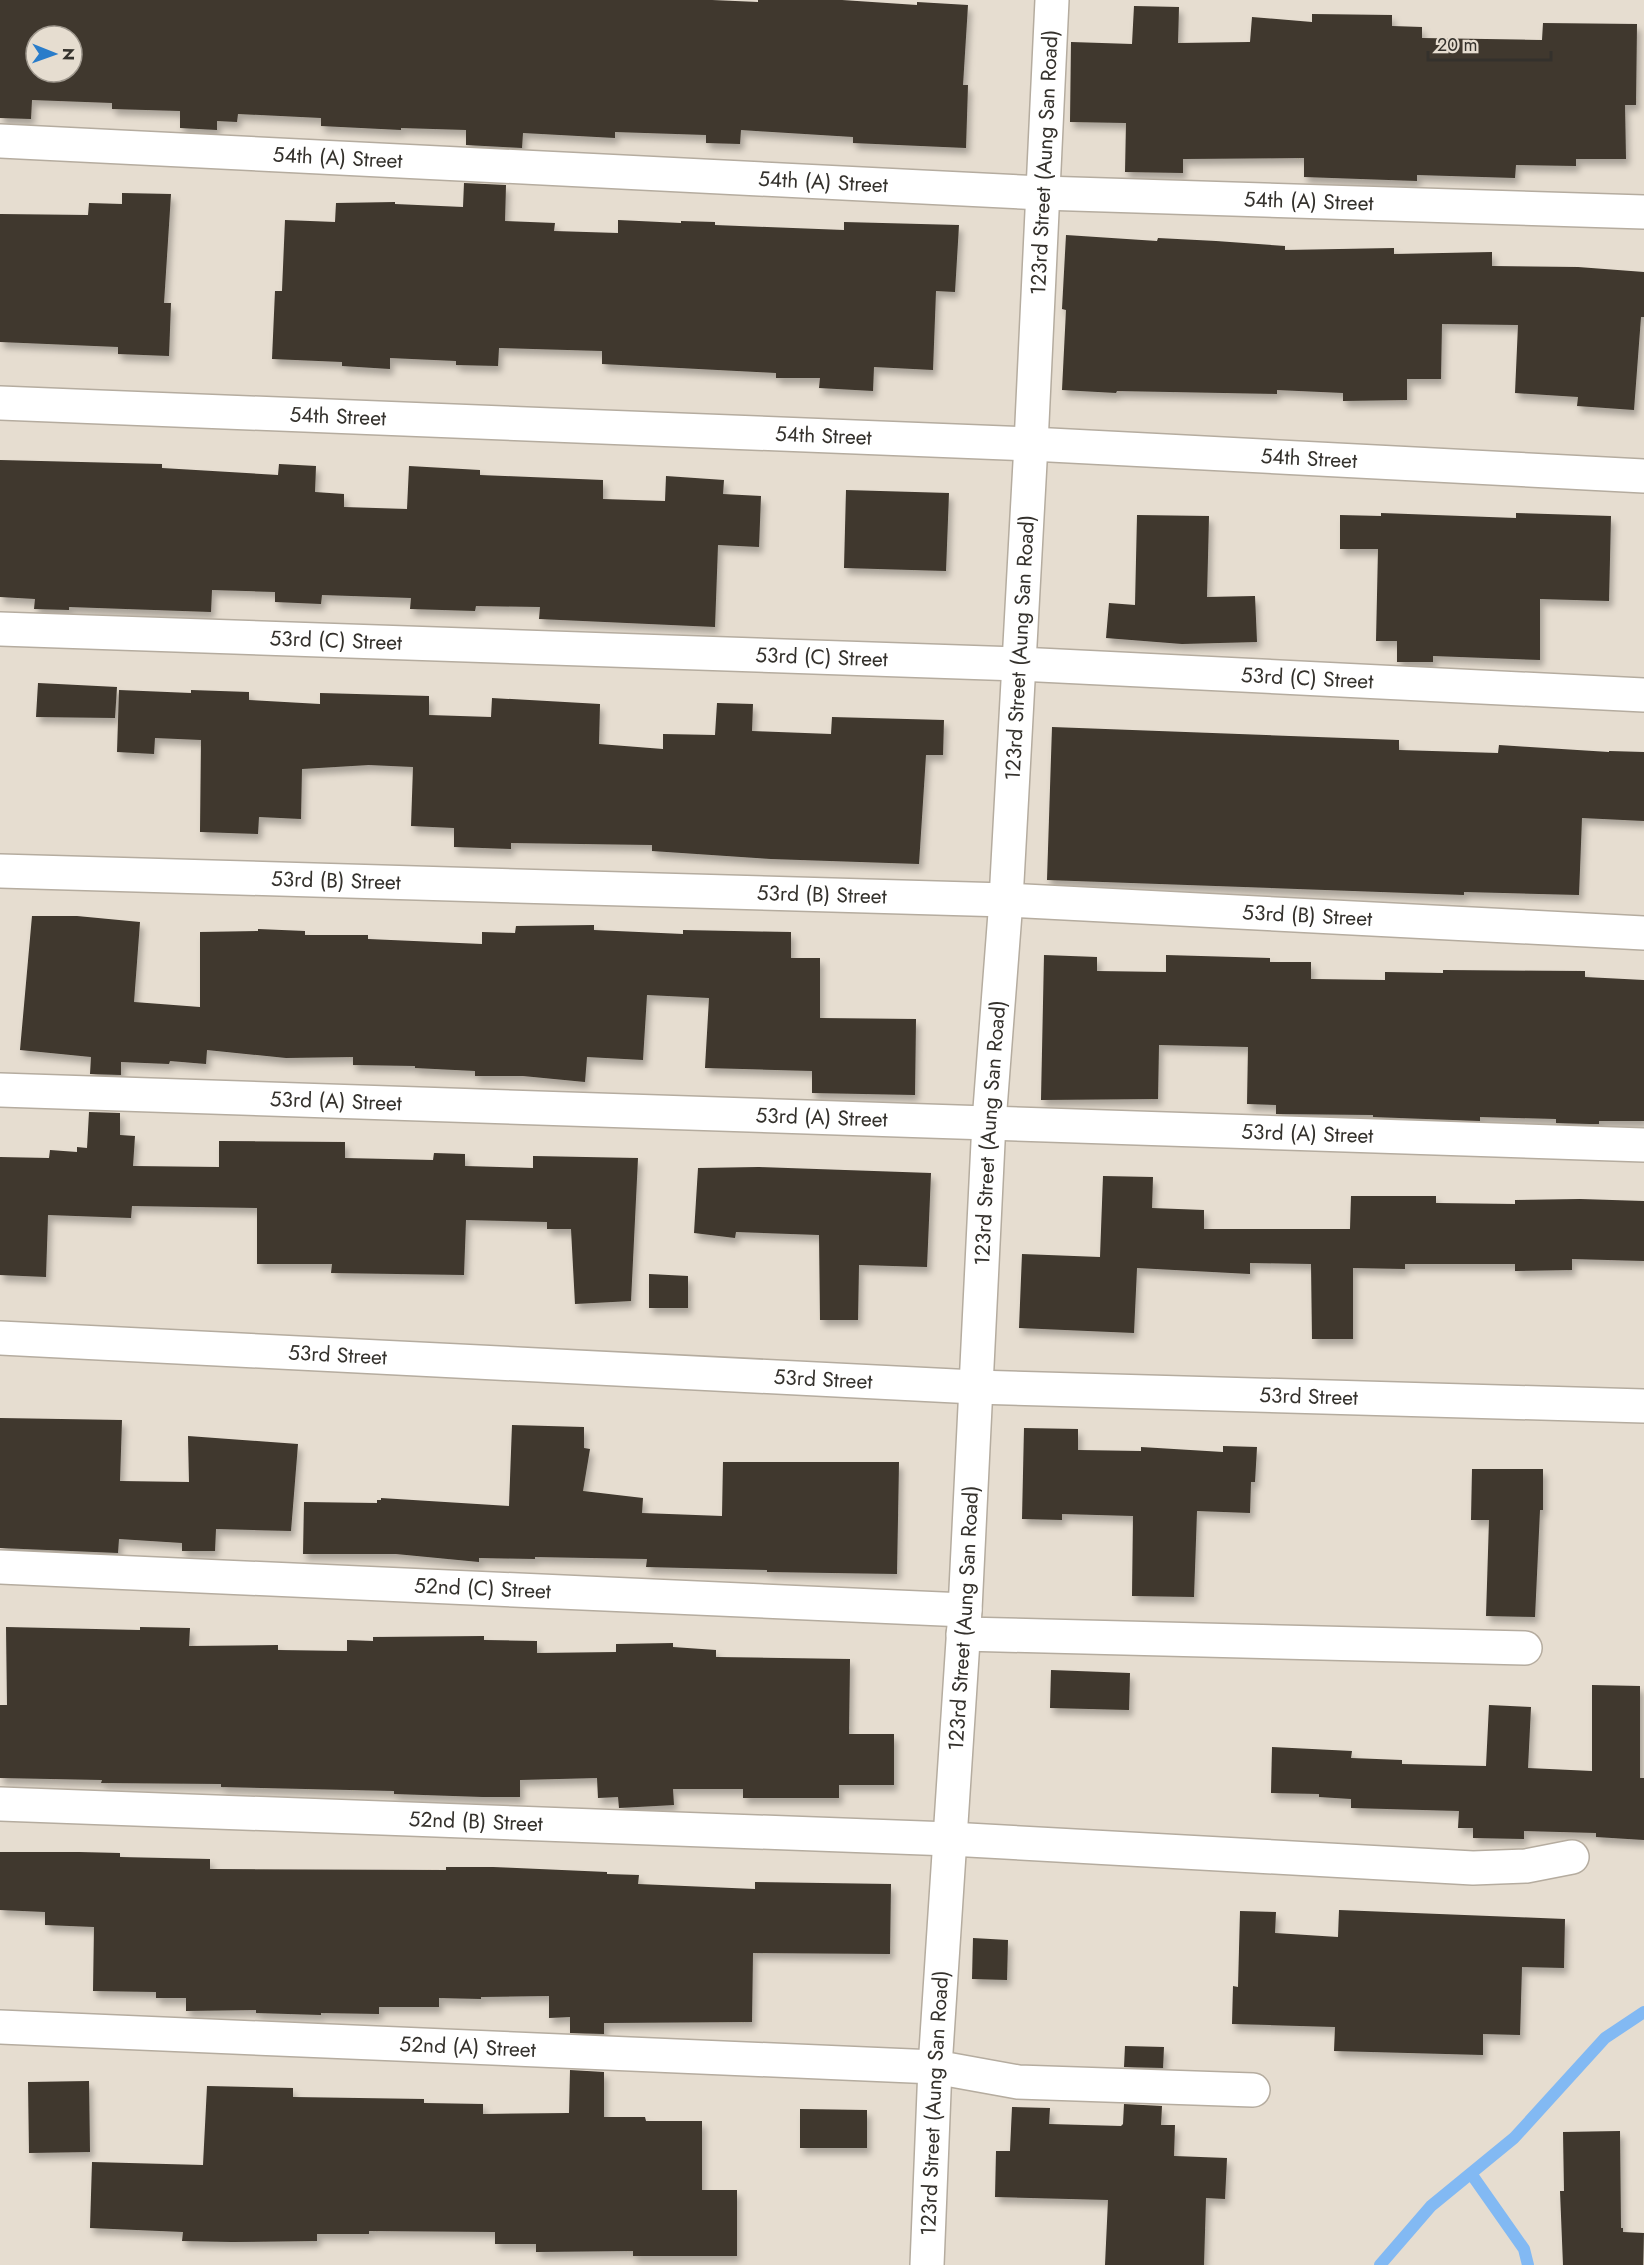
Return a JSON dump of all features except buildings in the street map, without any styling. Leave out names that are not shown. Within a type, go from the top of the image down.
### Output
[{"type":"street","name":"123rd Street (Aung San Road)","points":[[927,2265],[935,2067],[964,1622],[989,1122],[1006,900],[1052,0]]},
{"type":"street","name":"54th (A) Street","points":[[0,141],[1042,193],[1644,213]]},
{"type":"street","name":"54th Street","points":[[0,403],[1031,444],[1644,476]]},
{"type":"street","name":"53rd (C) Street","points":[[0,629],[1019,664],[1644,695]]},
{"type":"street","name":"53rd (B) Street","points":[[0,871],[1006,900],[1644,933]]},
{"type":"street","name":"53rd (A) Street","points":[[0,1090],[1644,1145]]},
{"type":"street","name":"53rd Street","points":[[0,1338],[975,1387],[1644,1406]]},
{"type":"street","name":"52nd (C) Street","points":[[0,1567],[964,1622],[1525,1648]]},
{"type":"street","name":"52nd (B) Street","points":[[0,1804],[950,1839],[1473,1868],[1526,1866],[1572,1857]]},
{"type":"street","name":"52nd (A) Street","points":[[0,2027],[935,2067],[953,2068],[1018,2082],[1253,2090]]},
{"type":"waterway","points":[[1380,2265],[1431,2206],[1514,2138],[1605,2038],[1644,2012]]},
{"type":"waterway","points":[[1472,2175],[1524,2249],[1528,2265]]}]
